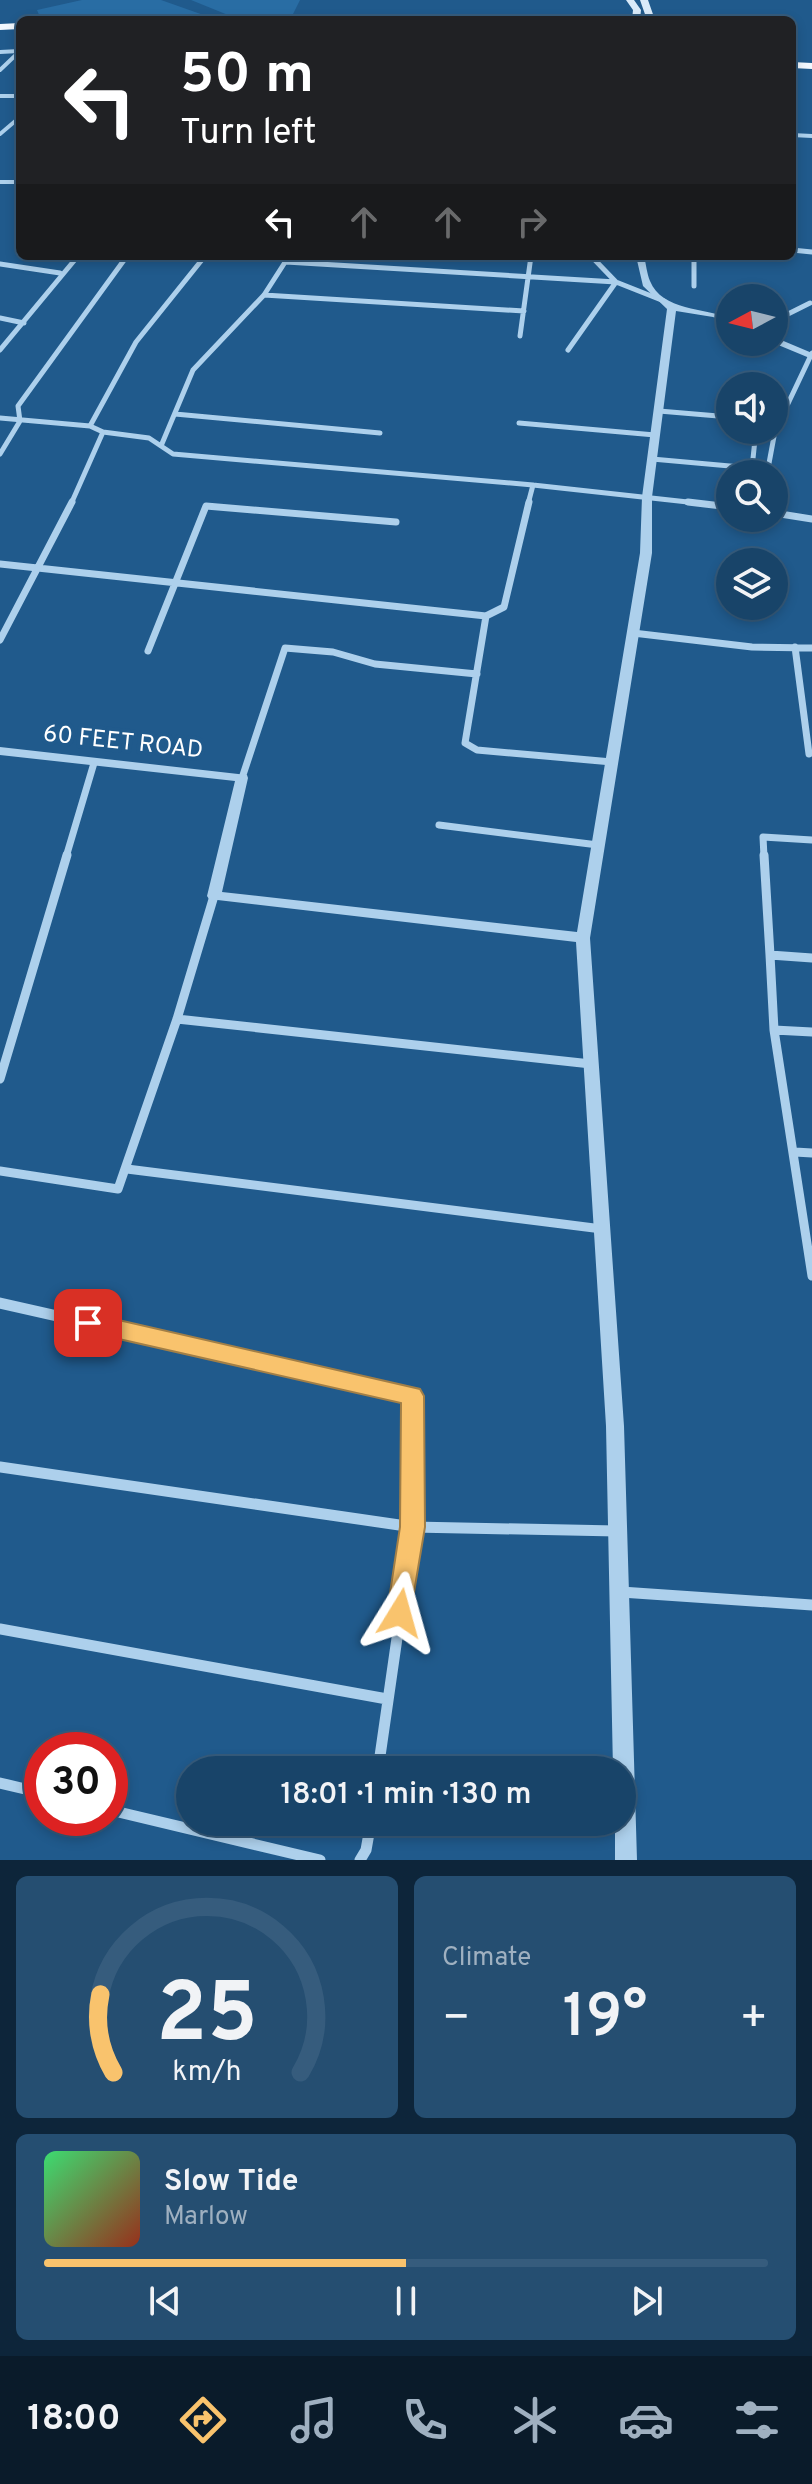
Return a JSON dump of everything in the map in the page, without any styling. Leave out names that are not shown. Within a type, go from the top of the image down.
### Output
[{"type":"street","points":[[0,70],[16,55]]},
{"type":"street","points":[[0,134],[16,120]]},
{"type":"street","points":[[0,350],[60,273],[74,260]]},
{"type":"street","points":[[0,454],[20,421],[18,406],[124,260]]},
{"type":"street","points":[[90,426],[136,342],[202,260]]},
{"type":"street","points":[[161,446],[193,370],[264,295],[287,260]]},
{"type":"street","points":[[302,260],[616,282],[668,305],[716,315]]},
{"type":"street","points":[[520,336],[530,260]]},
{"type":"street","points":[[595,260],[616,282]]},
{"type":"street","points":[[641,260],[647,286],[668,305]]},
{"type":"street","points":[[694,260],[694,286]]},
{"type":"street","points":[[0,264],[60,273]]},
{"type":"street","points":[[568,350],[616,282]]},
{"type":"street","points":[[264,295],[524,311]]},
{"type":"street","points":[[788,314],[810,303]]},
{"type":"street","points":[[626,1860],[615,1426],[583,938],[646,553],[647,497],[659,411],[668,305]]},
{"type":"street","points":[[0,318],[24,323]]},
{"type":"street","points":[[770,460],[775,431],[811,355],[788,346]]},
{"type":"street","points":[[659,411],[716,416]]},
{"type":"street","points":[[175,414],[380,433]]},
{"type":"street","points":[[0,418],[90,426],[103,432],[149,438],[173,454],[533,485],[716,505]]},
{"type":"street","points":[[519,423],[655,435]]},
{"type":"street","points":[[0,640],[89,469],[103,432]]},
{"type":"street","points":[[652,459],[752,468],[755,444]]},
{"type":"street","points":[[0,564],[486,616],[504,607],[533,485]]},
{"type":"street","points":[[148,651],[206,506],[396,522]]},
{"type":"street","points":[[788,515],[812,519]]},
{"type":"street","points":[[486,616],[465,743],[470,748],[612,762]]},
{"type":"street","points":[[633,633],[752,647],[812,648]]},
{"type":"street","points":[[795,647],[809,754]]},
{"type":"street","points":[[0,1171],[118,1189],[177,1019],[214,896],[242,778],[285,648],[333,652],[375,664],[477,674]]},
{"type":"street","name":"60 FEET ROAD","points":[[0,751],[242,778]]},
{"type":"street","points":[[0,1079],[94,763]]},
{"type":"street","points":[[439,825],[598,845]]},
{"type":"street","points":[[812,840],[763,837],[774,1030],[812,1276]]},
{"type":"street","points":[[214,896],[583,938]]},
{"type":"street","points":[[770,955],[812,958]]},
{"type":"street","points":[[177,1019],[591,1064]]},
{"type":"street","points":[[774,1030],[812,1032]]},
{"type":"street","points":[[795,1152],[812,1153]]},
{"type":"street","points":[[127,1169],[602,1229]]},
{"type":"street","points":[[0,1303],[412,1396],[413,1527],[380,1756]]},
{"type":"street","points":[[0,1467],[413,1527],[617,1531]]},
{"type":"street","points":[[619,1592],[812,1605]]},
{"type":"street","points":[[0,1629],[387,1699]]},
{"type":"street","points":[[0,1783],[24,1789]]},
{"type":"street","points":[[128,1814],[320,1860]]},
{"type":"street","points":[[360,1860],[368,1836]]},
{"type":"shaded area","points":[[82,0],[161,0],[206,16],[40,16],[37,10]]},
{"type":"shaded area","points":[[191,0],[300,0],[292,16],[231,16]]},
{"type":"route","points":[[88,1323],[412,1396],[413,1527],[400,1613]]}]
